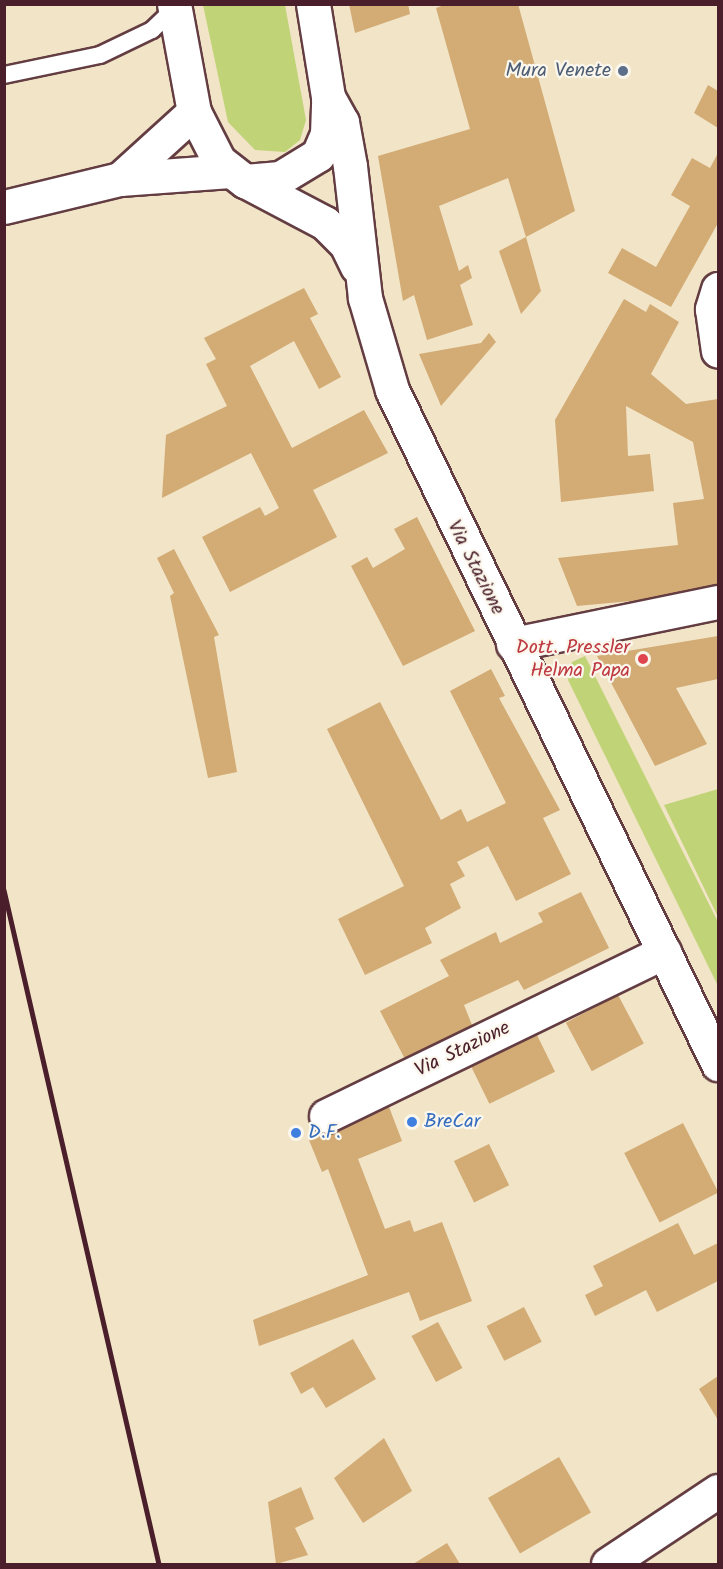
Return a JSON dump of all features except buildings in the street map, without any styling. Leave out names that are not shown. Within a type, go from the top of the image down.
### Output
[{"type":"street","name":"Via Stazione","points":[[313,4],[328,97],[342,122],[348,155],[360,271],[392,390],[718,1064]]},
{"type":"street","points":[[174,7],[194,112],[205,139],[238,176]]},
{"type":"street","points":[[4,207],[120,178],[238,176],[280,178],[318,155],[327,134],[328,97]]},
{"type":"street","points":[[120,178],[194,112]]},
{"type":"street","name":"Via Stazione","points":[[238,176],[325,223],[346,244],[360,271]]},
{"type":"street","points":[[718,289],[712,309],[718,351]]},
{"type":"street","points":[[513,644],[718,602]]},
{"type":"street","name":"Via Stazione","points":[[326,1116],[664,952]]},
{"type":"street","points":[[608,1564],[718,1491]]},
{"type":"lane","points":[[4,75],[100,55],[152,30],[174,7]]},
{"type":"green space","points":[[203,5],[285,5],[306,120],[300,140],[285,152],[255,150],[228,122]]},
{"type":"green space","points":[[585,656],[718,922],[718,986],[568,680],[572,662]]},
{"type":"green space","points":[[718,789],[718,917],[664,805]]},
{"type":"railway","points":[[4,890],[159,1564]]},
{"type":"place","name":"Mura Venete","points":[[623,71]]},
{"type":"place","name":"Dott. Pressler Helma Papa","points":[[643,659]]},
{"type":"place","name":"BreCar","points":[[412,1122]]},
{"type":"place","name":"D.F.","points":[[296,1133]]}]
